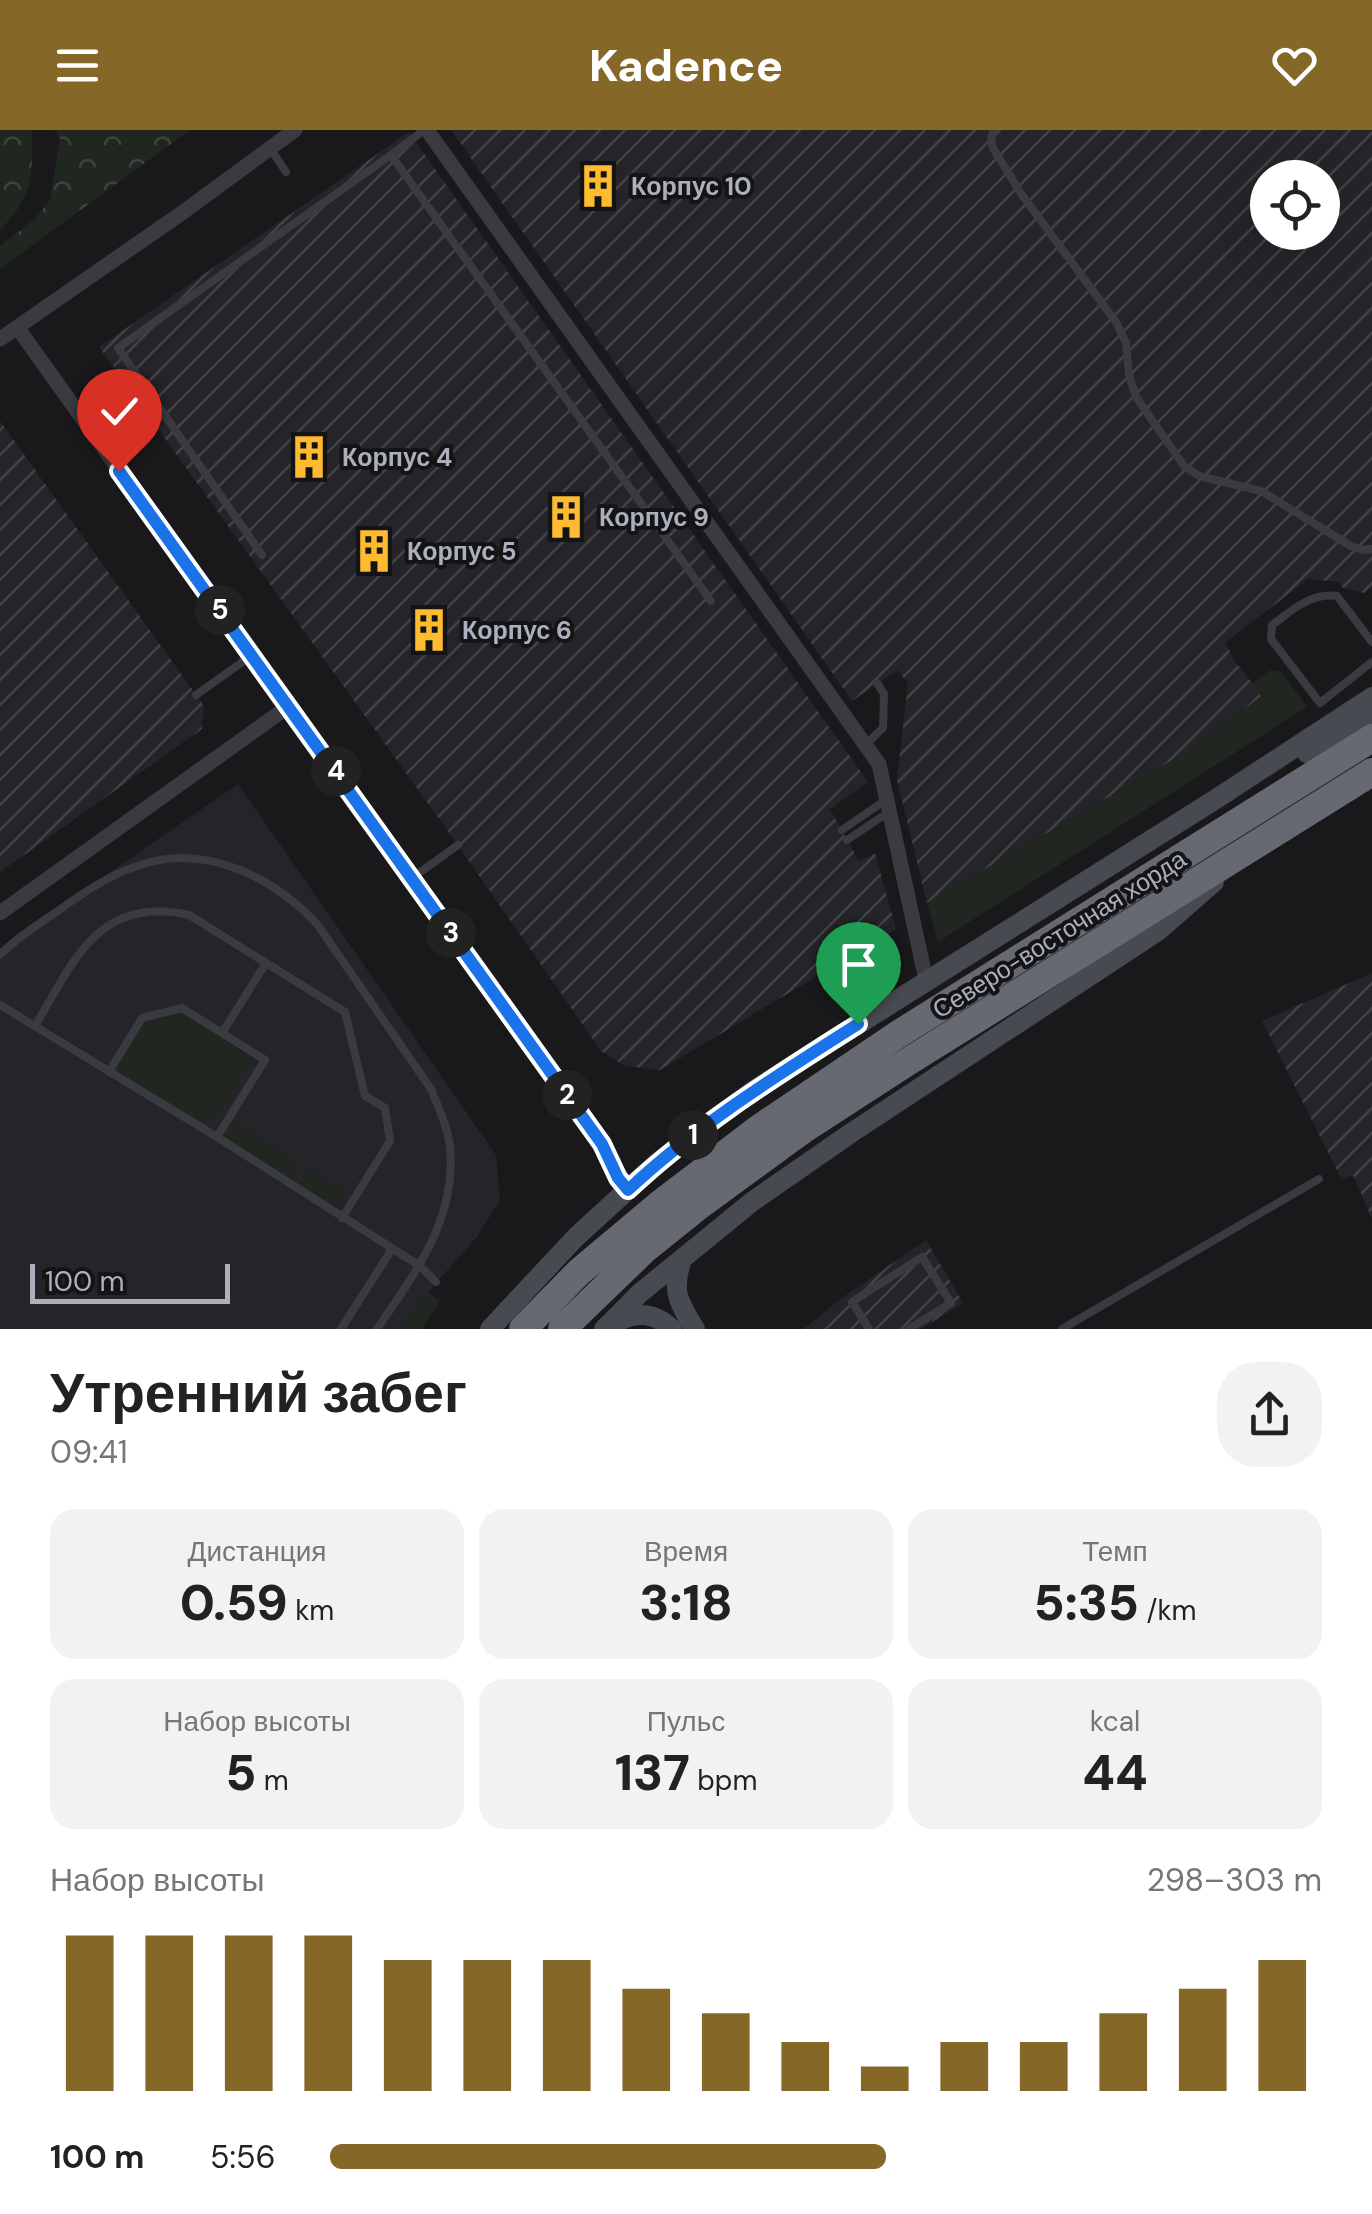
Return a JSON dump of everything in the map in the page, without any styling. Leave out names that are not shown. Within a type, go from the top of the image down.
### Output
[{"type":"highway","name":"Северо-восточная хорда","points":[[523,1329],[592,1261],[761,1127],[897,1035],[1372,738]]},
{"type":"highway","name":"Северо-восточная хорда","points":[[562,1329],[646,1248],[804,1129],[1251,848],[1359,790],[1372,772]]},
{"type":"street","points":[[0,338],[295,130]]},
{"type":"street","points":[[426,130],[879,764],[926,980]]},
{"type":"street","points":[[17,327],[602,1144],[628,1190]]},
{"type":"street","points":[[490,1329],[576,1237],[658,1162],[754,1090],[1372,697]]},
{"type":"street","points":[[0,913],[289,706]]},
{"type":"street","points":[[1216,799],[1372,719]]},
{"type":"street","points":[[604,1329],[640,1293],[754,1200],[1158,932],[1251,848]]},
{"type":"street","points":[[683,1257],[675,1290],[695,1329]]},
{"type":"street","points":[[604,1329],[629,1315],[659,1318],[672,1329]]},
{"type":"lane","points":[[262,555],[118,348],[426,130]]},
{"type":"lane","points":[[994,130],[990,138],[993,148],[1022,195],[1116,322],[1126,344],[1136,397],[1184,466],[1199,476],[1262,491],[1351,546],[1372,549]]},
{"type":"lane","points":[[270,148],[286,172]]},
{"type":"lane","points":[[390,155],[710,601]]},
{"type":"lane","points":[[1372,642],[1336,596],[1325,594],[1300,604],[1272,626],[1271,639],[1320,704],[1372,662]]},
{"type":"lane","points":[[196,694],[252,655]]},
{"type":"lane","points":[[865,744],[883,728],[884,694],[878,683]]},
{"type":"lane","points":[[842,830],[888,805]]},
{"type":"lane","points":[[847,840],[888,805]]},
{"type":"lane","points":[[412,878],[458,845]]},
{"type":"lane","points":[[0,955],[88,889],[115,874],[169,858],[232,866],[265,881],[304,910],[431,1088],[450,1146],[448,1203],[440,1224],[420,1266],[377,1329]]},
{"type":"lane","points":[[35,1026],[83,947],[96,934],[140,912],[167,910],[189,916],[345,1012],[365,1096],[385,1108],[390,1141],[342,1218]]},
{"type":"lane","points":[[222,1033],[266,963]]},
{"type":"lane","points":[[0,1005],[420,1266],[436,1282]]},
{"type":"lane","points":[[109,1072],[142,1018],[182,1008],[265,1060],[217,1138]]},
{"type":"lane","points":[[1062,1329],[1319,1179]]},
{"type":"lane","points":[[341,1329],[392,1249]]},
{"type":"lane","points":[[868,1329],[852,1302],[922,1257],[951,1303],[909,1329]]},
{"type":"shaded area","points":[[451,130],[1372,130],[1372,587],[1364,593],[1343,588],[1339,582],[1308,579],[1225,643],[1262,696],[1188,751],[927,903],[897,780],[908,683],[897,670],[852,701]]},
{"type":"shaded area","points":[[409,132],[868,782],[830,809],[859,861],[875,853],[896,929],[660,1070],[625,1066],[601,1051],[450,834],[99,347]]},
{"type":"shaded area","points":[[0,421],[204,706],[202,729],[0,872]]},
{"type":"shaded area","points":[[238,784],[496,1155],[500,1200],[477,1237],[401,1329],[0,1329],[0,948]]},
{"type":"shaded area","points":[[1372,973],[1372,1219],[1353,1175],[1342,1180],[1262,1021]]},
{"type":"shaded area","points":[[926,1240],[963,1303],[921,1329],[803,1329],[842,1298]]},
{"type":"green space","points":[[0,130],[32,130],[32,146],[25,196],[0,230]]},
{"type":"green space","points":[[55,130],[190,130],[0,269],[0,246],[35,219],[50,200],[60,138]]},
{"type":"green space","points":[[1277,670],[1307,707],[938,942],[927,903],[1188,751],[1261,697],[1252,683]]},
{"type":"green space","points":[[184,1014],[253,1056],[209,1129],[113,1070],[145,1021]]},
{"type":"green space","points":[[236,1125],[298,1163],[288,1179],[226,1141]]},
{"type":"green space","points":[[308,1170],[346,1192],[336,1208],[298,1186]]},
{"type":"green space","points":[[428,1292],[440,1301],[422,1329],[401,1329]]},
{"type":"place","name":"Корпус 10","points":[[598,186]]},
{"type":"place","name":"Корпус 4","points":[[309,457]]},
{"type":"place","name":"Корпус 9","points":[[566,517]]},
{"type":"place","name":"Корпус 5","points":[[374,551]]},
{"type":"place","name":"Корпус 6","points":[[429,630]]},
{"type":"route","points":[[119,471],[602,1144],[628,1190],[658,1162],[754,1090],[858,1024]]}]
